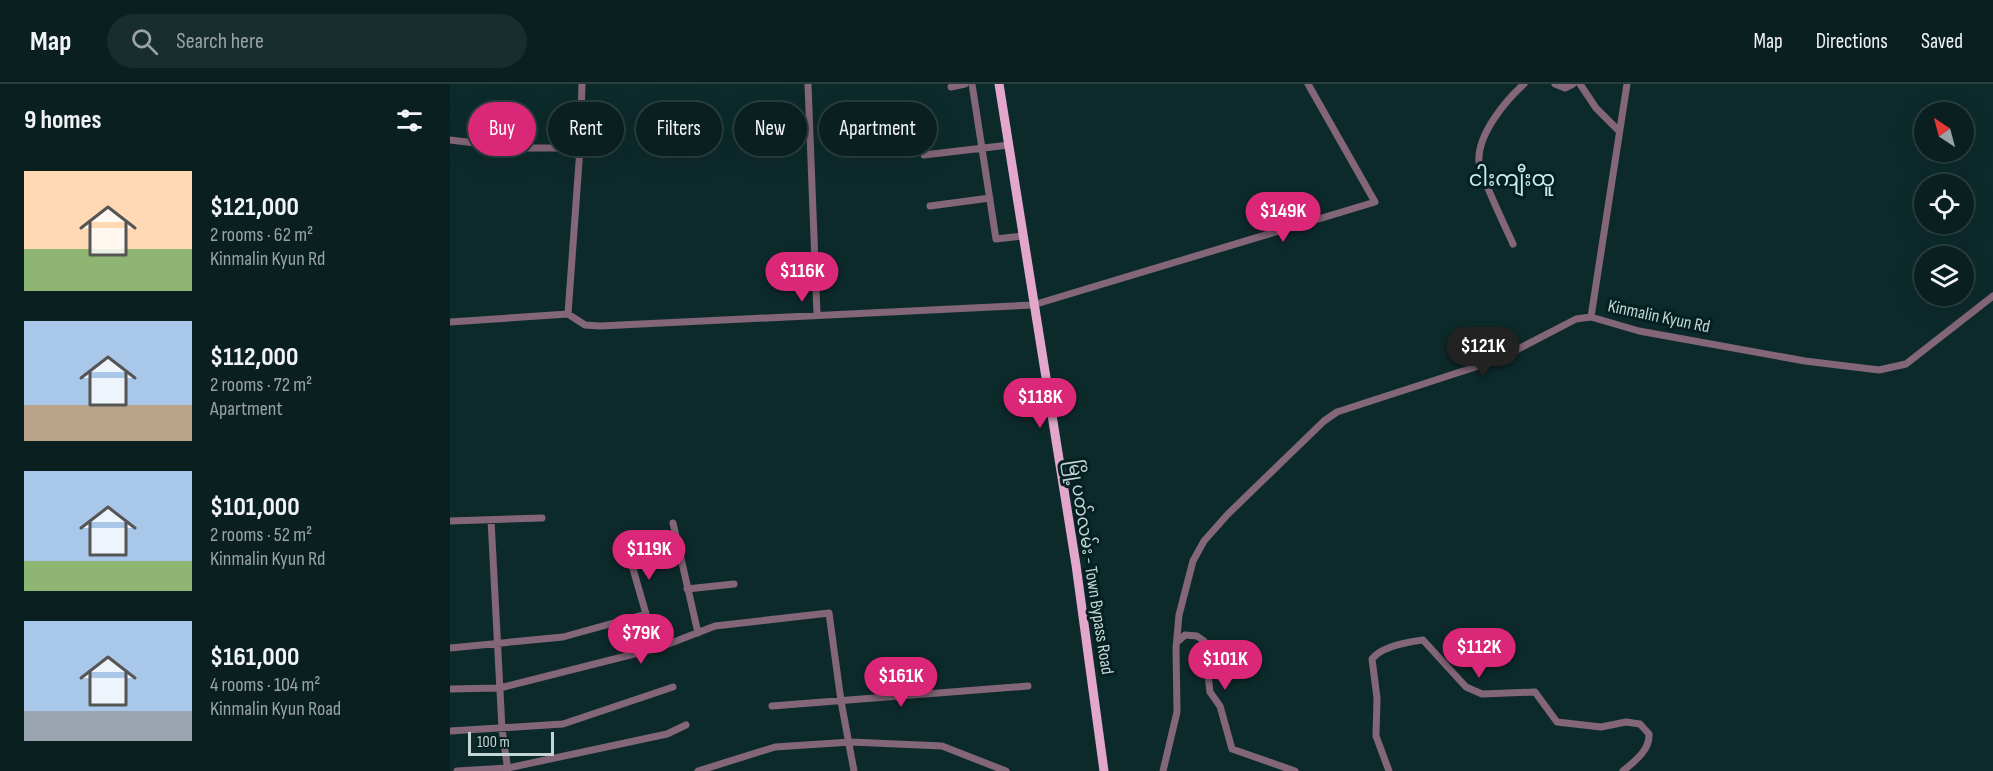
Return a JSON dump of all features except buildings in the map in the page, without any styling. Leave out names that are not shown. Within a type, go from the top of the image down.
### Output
[{"type":"main road","name":"မြို့ပတ်လမ်း - Town Bypass Road","points":[[999,84],[1076,565],[1104,771]]},
{"type":"street","points":[[581,102],[582,84]]},
{"type":"street","points":[[808,84],[817,314]]},
{"type":"street","points":[[951,87],[965,84]]},
{"type":"street","points":[[972,84],[996,238],[1023,236]]},
{"type":"street","points":[[450,322],[567,314],[585,325],[600,326],[1033,305],[1375,202],[1308,84]]},
{"type":"street","points":[[1513,244],[1479,163],[1485,133],[1514,87],[1524,84]]},
{"type":"street","points":[[1555,84],[1565,88],[1572,84]]},
{"type":"street","points":[[1580,84],[1596,108],[1619,130]]},
{"type":"street","points":[[1591,317],[1627,84]]},
{"type":"street","points":[[450,140],[518,148],[548,148]]},
{"type":"street","points":[[937,153],[1009,145]]},
{"type":"street","points":[[567,314],[579,156]]},
{"type":"street","points":[[930,206],[990,198]]},
{"type":"street","name":"Kinmalin Kyun Rd","points":[[1163,771],[1177,712],[1176,642],[1179,615],[1192,561],[1204,541],[1324,421],[1361,403],[1410,390],[1497,360],[1576,319],[1591,317],[1639,331],[1805,361],[1880,370],[1906,364],[1993,296]]},
{"type":"street","points":[[450,521],[542,518]]},
{"type":"street","points":[[491,520],[502,729],[508,770]]},
{"type":"street","points":[[673,523],[698,633]]},
{"type":"street","points":[[629,555],[658,648]]},
{"type":"street","points":[[687,589],[734,584]]},
{"type":"street","points":[[450,689],[500,688],[658,648],[715,626],[829,613],[840,701],[851,742],[854,771]]},
{"type":"street","points":[[450,648],[563,638],[646,614]]},
{"type":"street","points":[[1176,642],[1185,635],[1197,636],[1204,641],[1210,692],[1220,706],[1232,749],[1295,771]]},
{"type":"street","points":[[1389,771],[1376,736],[1377,698],[1372,659],[1375,655],[1404,643],[1423,640],[1466,687],[1482,694],[1535,692],[1557,723],[1601,727],[1626,722],[1640,724],[1650,734],[1650,741],[1640,756],[1623,771]]},
{"type":"street","points":[[772,706],[1028,686]]},
{"type":"street","points":[[450,731],[563,724],[673,687]]},
{"type":"street","points":[[457,771],[508,770],[667,734],[686,725]]},
{"type":"street","points":[[701,770],[775,747],[851,742],[942,746],[1006,771]]},
{"type":"district","name":"ငါးကျီးထူ","points":[[1512,179]]}]
